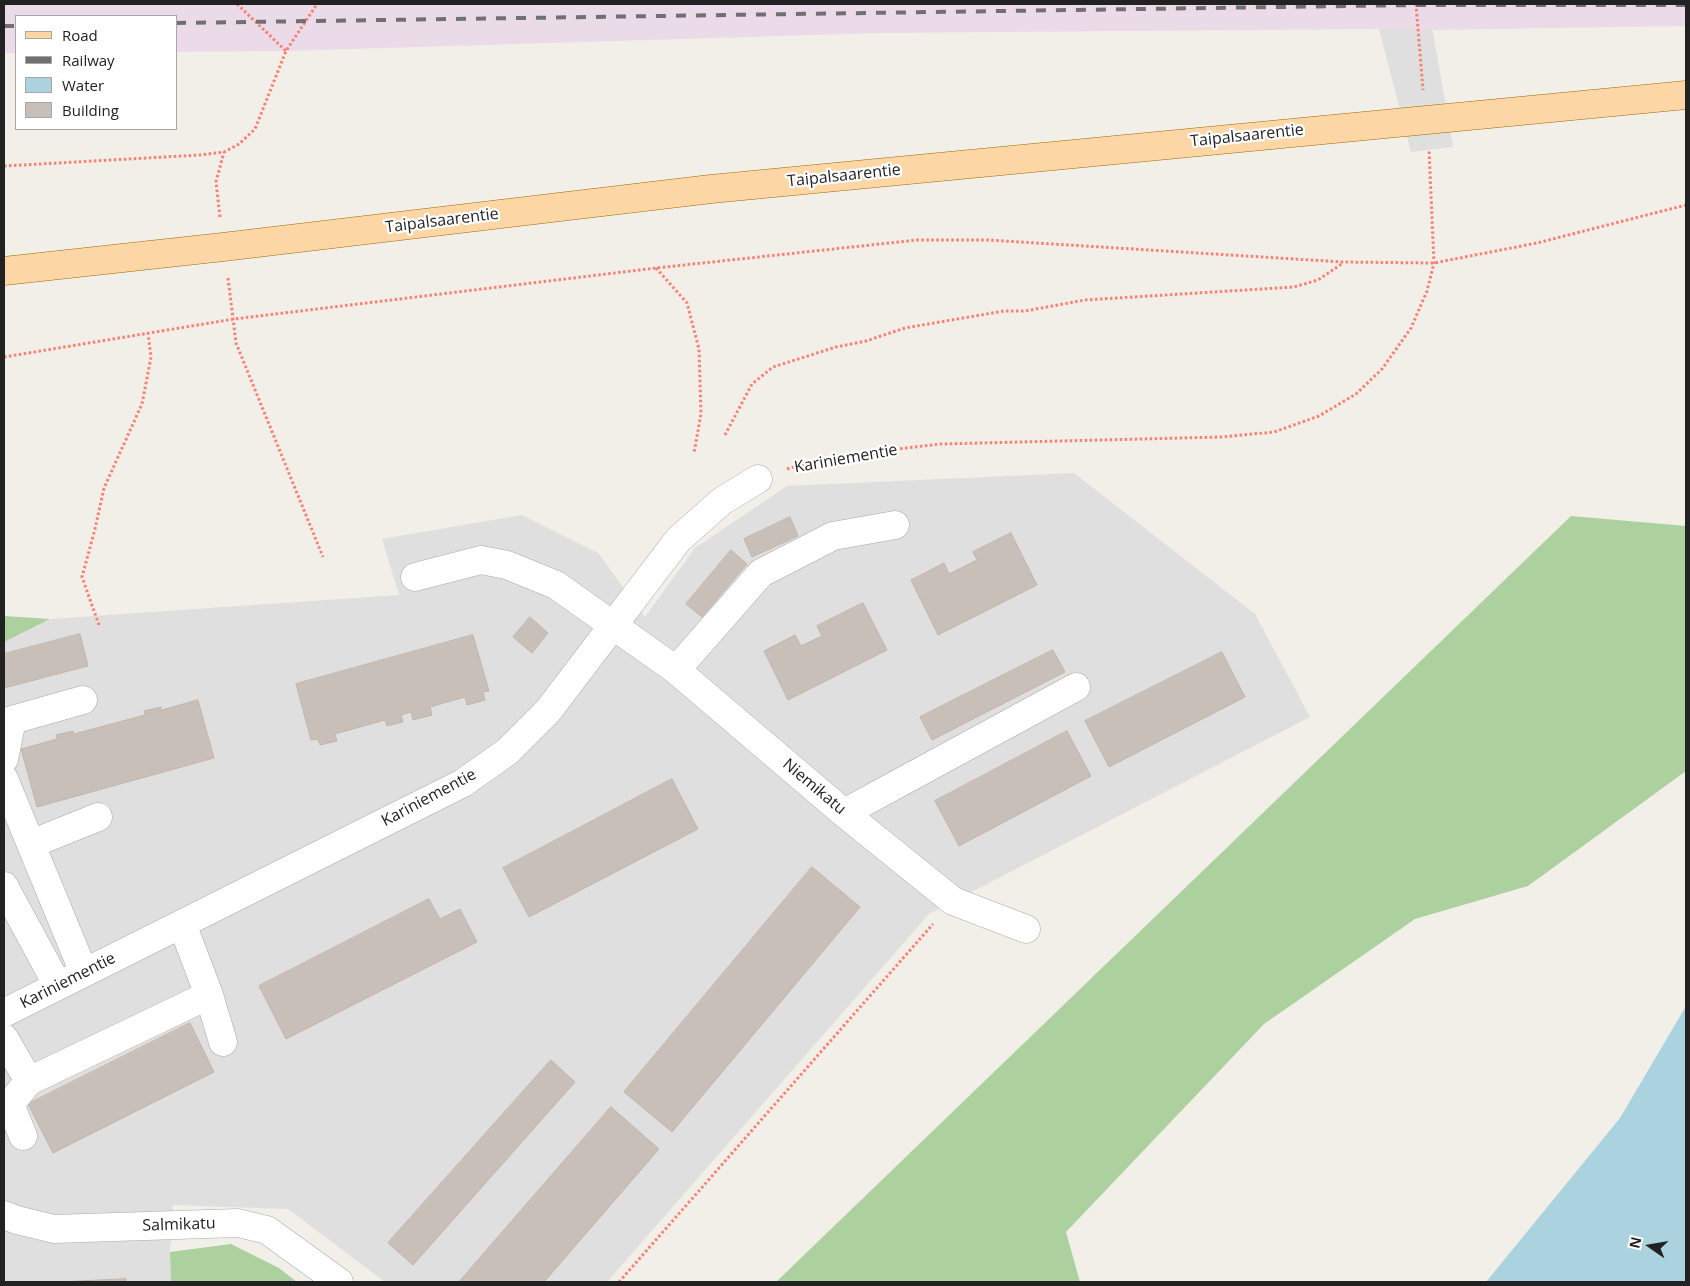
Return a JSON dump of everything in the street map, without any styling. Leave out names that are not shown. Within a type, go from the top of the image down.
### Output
[{"type":"main road","name":"Taipalsaarentie","points":[[4,271],[224,247],[711,189],[1686,94]]},
{"type":"street","name":"Kariniementie","points":[[4,1014],[471,778],[508,751],[548,711],[678,540],[722,501],[758,479]]},
{"type":"street","points":[[676,670],[761,573],[833,536],[895,525]]},
{"type":"street","name":"Niemikatu","points":[[415,576],[481,560],[507,565],[556,585],[676,670],[844,813],[953,900],[1026,928]]},
{"type":"street","points":[[844,813],[1076,687]]},
{"type":"street","points":[[4,759],[12,720],[83,700]]},
{"type":"street","points":[[4,780],[84,973]]},
{"type":"street","points":[[31,844],[98,817]]},
{"type":"street","points":[[4,886],[58,986]]},
{"type":"street","points":[[182,924],[209,995],[223,1042]]},
{"type":"street","points":[[23,1136],[10,1104],[29,1081],[209,995]]},
{"type":"street","points":[[4,1038],[29,1081]]},
{"type":"street","name":"Salmikatu","points":[[4,1215],[54,1229],[238,1223],[267,1230],[339,1282]]},
{"type":"path","points":[[237,4],[286,51]]},
{"type":"path","points":[[4,166],[224,152],[239,144],[255,129],[286,51],[317,4]]},
{"type":"path","points":[[1416,4],[1423,90]]},
{"type":"path","name":"Kariniementie","points":[[758,479],[813,462],[864,452],[940,444],[1221,437],[1274,432],[1319,416],[1356,394],[1382,369],[1411,328],[1427,291],[1434,263],[1428,147]]},
{"type":"path","points":[[224,152],[216,182],[236,343],[323,558]]},
{"type":"path","points":[[4,357],[234,319],[656,268],[926,240],[988,240],[1343,262],[1434,263],[1537,243],[1686,205]]},
{"type":"path","points":[[725,435],[752,384],[773,367],[905,328],[1004,311],[1025,311],[1085,300],[1294,287],[1318,280],[1343,262]]},
{"type":"path","points":[[656,268],[687,303],[699,349],[701,414],[694,453]]},
{"type":"path","points":[[99,624],[82,577],[104,488],[142,404],[151,357],[148,333]]},
{"type":"path","points":[[619,1282],[953,900]]},
{"type":"shaded area","points":[[4,4],[1686,4],[1686,26],[1432,30],[880,33],[286,51],[178,52],[178,15],[15,15],[15,53],[4,53]]},
{"type":"shaded area","points":[[1376,4],[1428,4],[1453,147],[1411,152],[1379,29]]},
{"type":"shaded area","points":[[1074,473],[1255,614],[1310,717],[929,914],[607,1282],[385,1282],[288,1209],[173,1205],[170,1252],[171,1282],[4,1282],[4,642],[50,619],[399,595],[382,539],[522,515],[598,553],[645,617],[695,548],[787,486]]},
{"type":"green space","points":[[1571,516],[1686,526],[1686,771],[1528,886],[1415,919],[1264,1024],[1066,1232],[1080,1282],[776,1282]]},
{"type":"green space","points":[[4,616],[50,619],[4,642]]},
{"type":"green space","points":[[231,1244],[279,1268],[297,1282],[171,1282],[170,1252]]},
{"type":"water","points":[[1686,1006],[1686,1282],[1486,1282],[1620,1118]]},
{"type":"building","points":[[790,517],[798,536],[752,557],[744,539]]},
{"type":"building","points":[[1011,533],[1037,585],[938,635],[911,580],[944,563],[949,574],[977,560],[973,552]]},
{"type":"building","points":[[731,550],[747,564],[702,617],[686,604]]},
{"type":"building","points":[[863,603],[887,650],[788,700],[764,651],[795,635],[801,646],[822,636],[817,626]]},
{"type":"building","points":[[530,617],[548,633],[532,653],[513,637]]},
{"type":"building","points":[[80,634],[88,666],[4,688],[4,654]]},
{"type":"building","points":[[473,635],[489,691],[483,692],[485,700],[467,705],[465,697],[430,707],[432,715],[413,720],[411,712],[401,715],[403,722],[387,726],[385,720],[335,734],[337,741],[320,745],[318,739],[311,740],[296,684]]},
{"type":"building","points":[[1053,650],[1065,672],[932,740],[920,717]]},
{"type":"building","points":[[1222,652],[1245,697],[1109,767],[1085,721]]},
{"type":"building","points":[[198,700],[214,758],[37,807],[21,749],[57,739],[56,735],[73,731],[74,734],[145,715],[144,711],[161,707],[161,710]]},
{"type":"building","points":[[1067,731],[1091,776],[959,846],[935,801]]},
{"type":"building","points":[[672,779],[698,829],[529,917],[503,868]]},
{"type":"building","points":[[812,867],[860,907],[672,1132],[624,1092]]},
{"type":"building","points":[[429,899],[440,919],[460,909],[477,942],[286,1039],[259,986]]},
{"type":"building","points":[[190,1023],[214,1072],[53,1153],[28,1104]]},
{"type":"building","points":[[551,1060],[575,1082],[413,1265],[388,1243]]},
{"type":"building","points":[[611,1107],[659,1149],[544,1282],[459,1282]]},
{"type":"building","points":[[126,1279],[126,1282],[60,1282]]},
{"type":"railway","points":[[178,23],[1416,5],[1686,5]]},
{"type":"railway","points":[[4,26],[15,26]]}]
